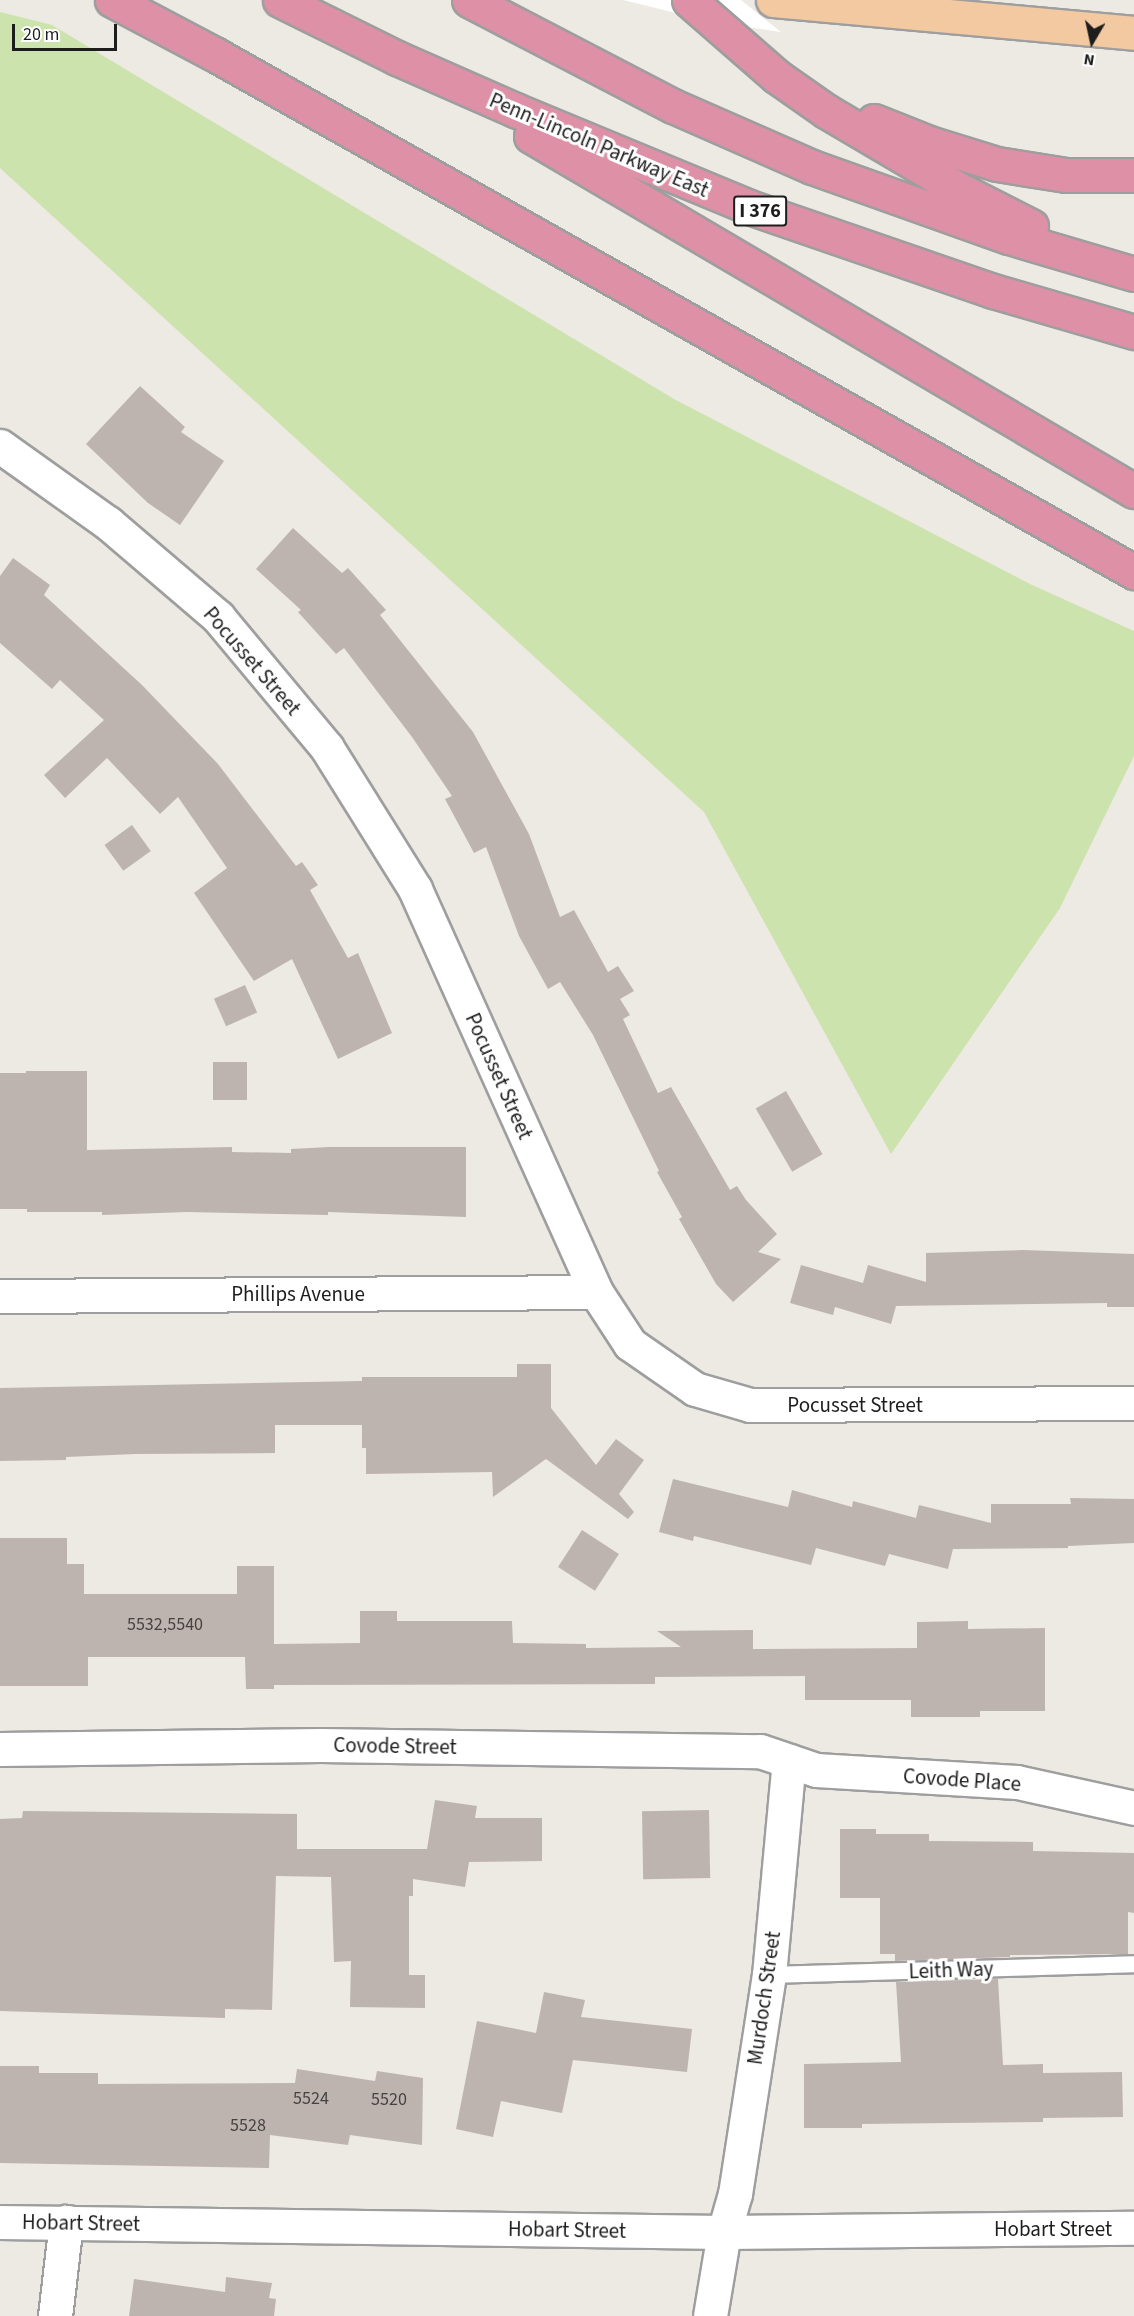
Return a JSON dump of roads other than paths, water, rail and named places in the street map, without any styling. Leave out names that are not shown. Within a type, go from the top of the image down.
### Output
[{"type":"highway","points":[[112,0],[216,55],[1134,573]]},
{"type":"highway","name":"Penn-Lincoln Parkway East","points":[[280,0],[397,58],[629,160],[749,207],[993,291],[1134,332]]},
{"type":"highway","points":[[469,0],[674,106],[812,167],[1009,237],[1132,273]]},
{"type":"highway","points":[[689,0],[782,81],[826,111],[958,189],[1132,273]]},
{"type":"highway","points":[[397,58],[1134,491]]},
{"type":"highway","points":[[782,81],[929,143],[997,164],[1066,175],[1134,175]]},
{"type":"main road","points":[[773,0],[1134,33]]},
{"type":"street","name":"Pocusset Street","points":[[0,446],[108,523],[218,617],[327,748],[415,889],[596,1292],[630,1344],[695,1389],[750,1405],[1134,1403]]},
{"type":"street","name":"Phillips Avenue","points":[[0,1296],[596,1292]]},
{"type":"street","name":"Covode Street","points":[[0,1749],[321,1745],[760,1751],[789,1761]]},
{"type":"street","name":"Covode Place","points":[[789,1761],[816,1770],[1017,1782],[1134,1808]]},
{"type":"street","name":"Murdoch Street","points":[[710,2316],[724,2232],[735,2194],[769,1975],[789,1761]]},
{"type":"street","name":"Hobart Street","points":[[0,2222],[724,2232],[1134,2228]]},
{"type":"street","points":[[55,2316],[66,2222]]},
{"type":"lane","name":"Leith Way","points":[[769,1975],[1134,1964]]}]
